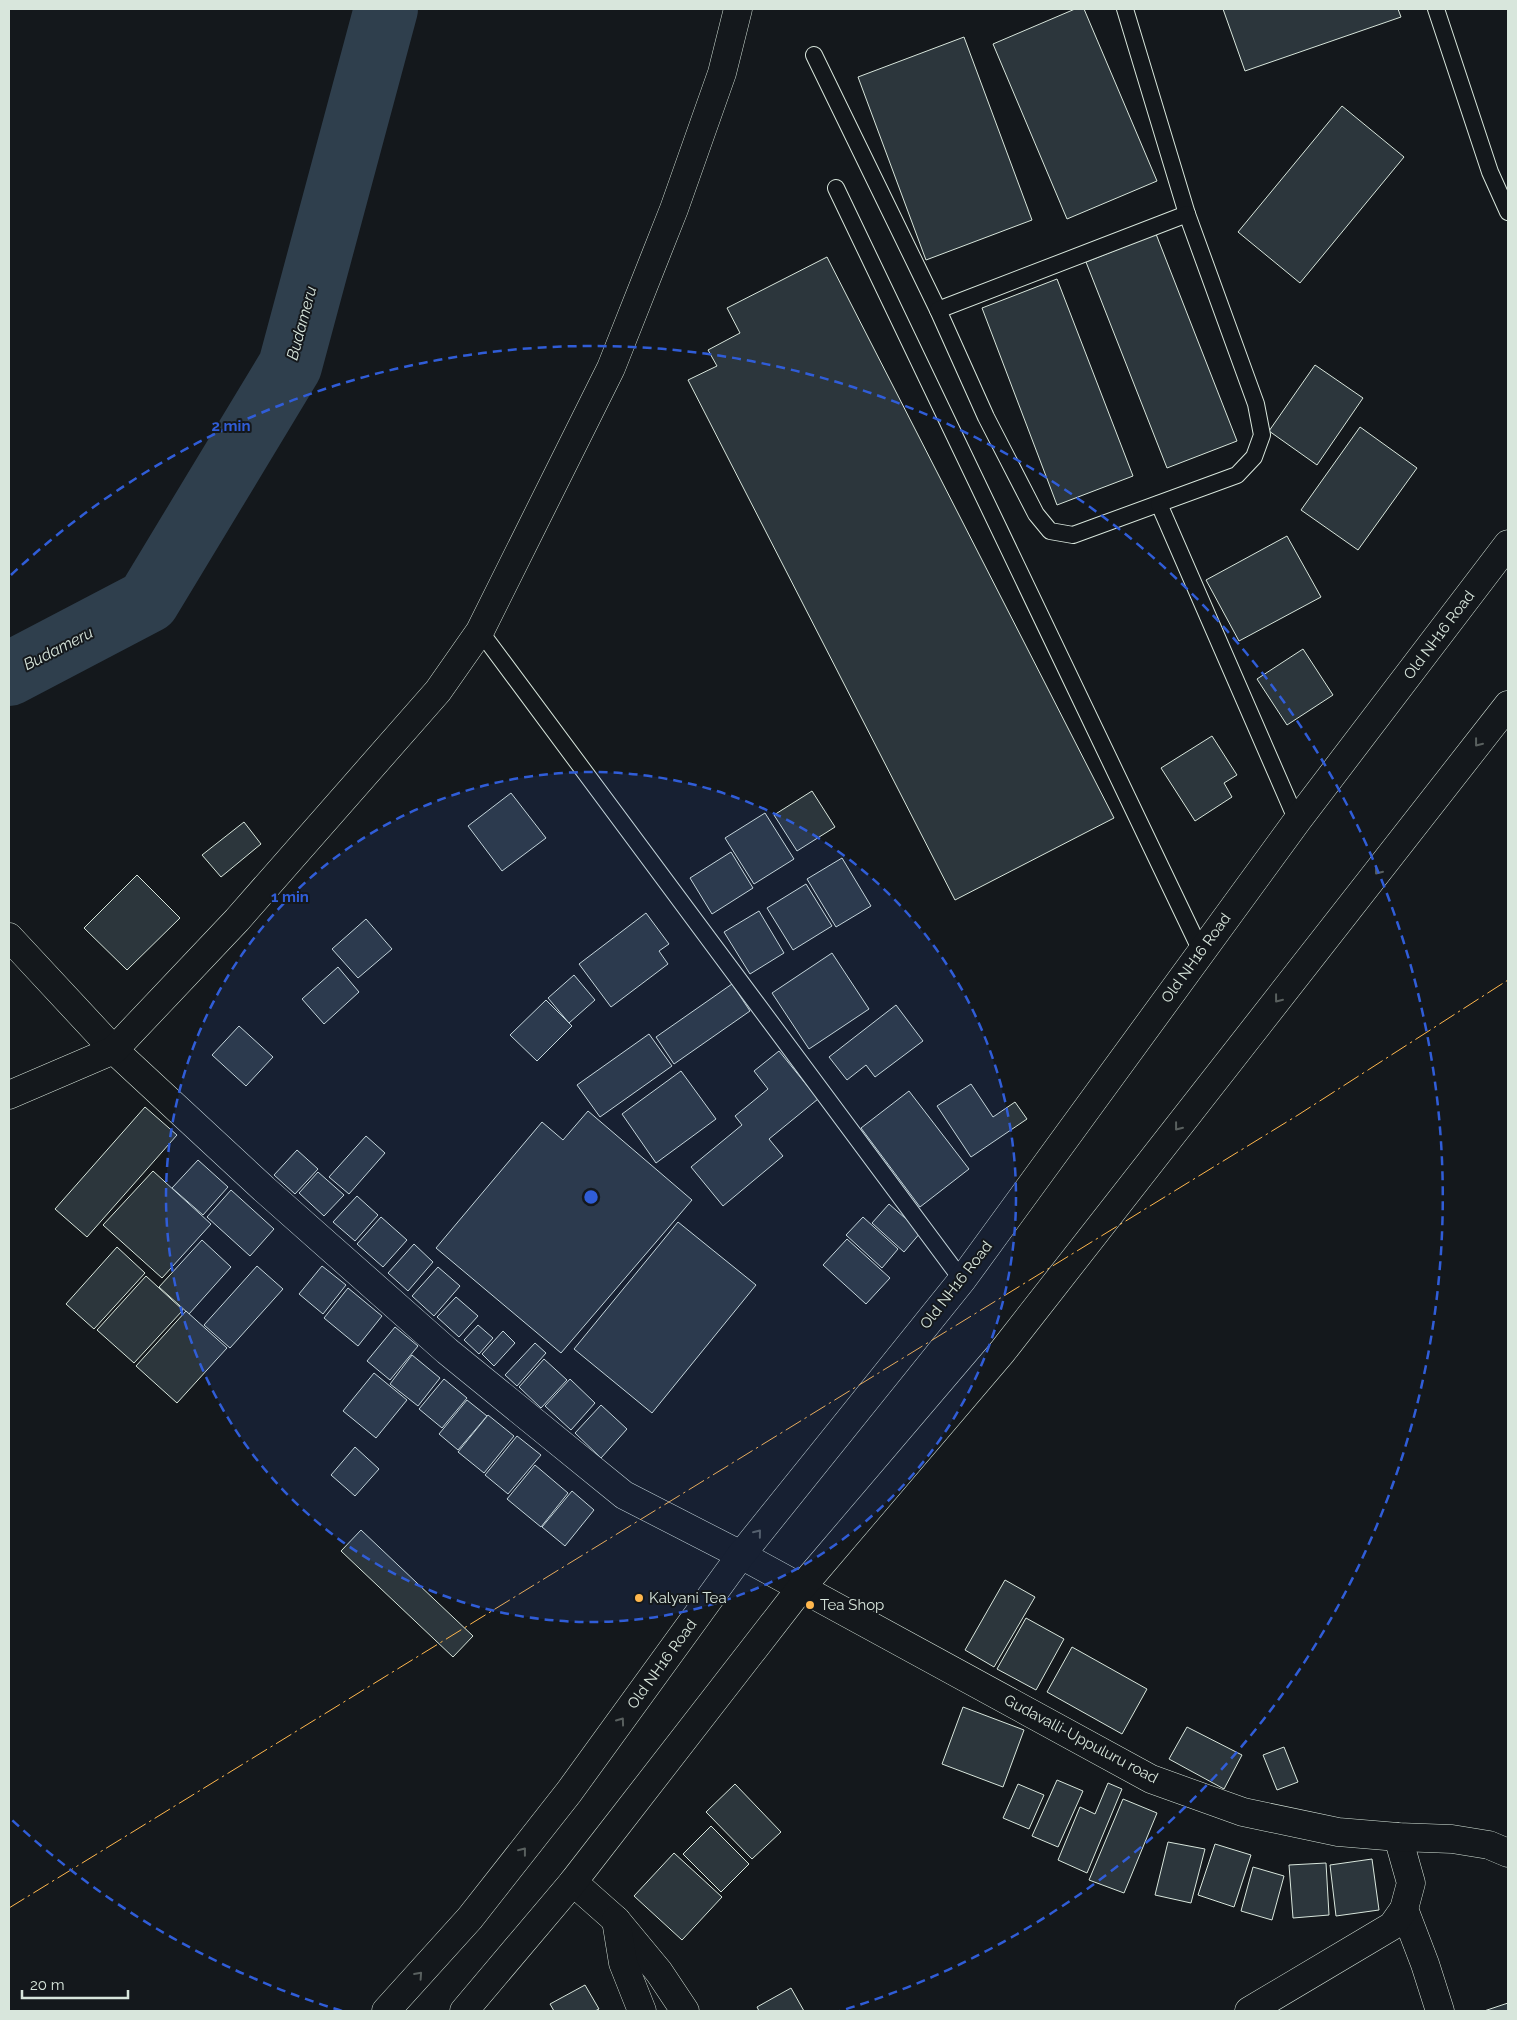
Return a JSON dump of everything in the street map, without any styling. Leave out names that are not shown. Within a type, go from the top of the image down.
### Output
[{"type":"main road","points":[[9,1095],[114,1050],[237,920],[438,691],[480,630],[611,368],[674,209],[722,73],[738,9]]},
{"type":"main road","name":"Old NH16 Road","points":[[386,2011],[470,1918],[569,1792],[741,1555],[962,1280],[1297,821],[1508,544]]},
{"type":"main road","points":[[464,2011],[573,1882],[800,1588],[1002,1352],[1508,705]]},
{"type":"main road","name":"Gudavalli-Uppuluru road","points":[[9,937],[114,1050],[264,1188],[447,1351],[624,1495],[741,1555],[1152,1779],[1243,1812],[1338,1832],[1452,1839],[1489,1846],[1508,1852]]},
{"type":"main road","points":[[1249,2011],[1392,1926],[1404,1909],[1411,1883],[1398,1837]]},
{"type":"main road","points":[[573,1882],[616,1920],[660,1972],[684,2011]]},
{"type":"main road","points":[[1404,1909],[1440,2011]]},
{"type":"main road","points":[[616,1920],[623,1962],[642,2011]]},
{"type":"lane","points":[[814,55],[938,310],[986,417],[1036,514],[1050,531],[1073,535],[1237,475],[1254,457],[1262,435],[1256,404],[1187,214],[1126,9]]},
{"type":"lane","points":[[1436,9],[1490,172],[1508,212]]},
{"type":"lane","points":[[836,188],[1201,951]]},
{"type":"lane","points":[[938,310],[1187,214]]},
{"type":"lane","points":[[1159,504],[1297,821]]},
{"type":"lane","points":[[480,630],[962,1280]]},
{"type":"building","points":[[1075,9],[1084,9],[1157,181],[1067,219],[993,44]]},
{"type":"building","points":[[1223,9],[1398,9],[1401,17],[1245,71]]},
{"type":"building","points":[[964,37],[1032,220],[926,260],[858,77]]},
{"type":"building","points":[[1342,106],[1404,157],[1300,283],[1238,232]]},
{"type":"building","points":[[1156,234],[1237,441],[1167,468],[1086,262]]},
{"type":"building","points":[[827,257],[1114,818],[955,900],[688,380],[717,366],[708,350],[740,333],[727,308]]},
{"type":"building","points":[[1057,279],[1133,476],[1057,505],[982,308]]},
{"type":"building","points":[[1315,365],[1363,398],[1317,465],[1269,431]]},
{"type":"building","points":[[1360,427],[1417,468],[1358,550],[1301,510]]},
{"type":"building","points":[[1287,536],[1321,597],[1239,641],[1206,580]]},
{"type":"building","points":[[1303,649],[1333,695],[1287,725],[1257,679]]},
{"type":"building","points":[[1212,736],[1237,775],[1224,783],[1232,797],[1195,821],[1161,768]]},
{"type":"building","points":[[812,791],[835,827],[797,851],[774,815]]},
{"type":"building","points":[[511,793],[546,838],[502,871],[468,826]]},
{"type":"building","points":[[765,813],[794,859],[754,884],[725,838]]},
{"type":"building","points":[[244,822],[261,844],[221,877],[202,855]]},
{"type":"building","points":[[731,852],[753,888],[712,914],[690,878]]},
{"type":"building","points":[[842,858],[871,906],[836,927],[807,879]]},
{"type":"building","points":[[137,875],[180,918],[127,970],[84,928]]},
{"type":"building","points":[[806,884],[832,926],[793,950],[767,908]]},
{"type":"building","points":[[759,911],[784,953],[750,974],[724,932]]},
{"type":"building","points":[[646,913],[669,944],[659,951],[668,964],[611,1007],[579,964]]},
{"type":"building","points":[[366,919],[392,949],[358,978],[332,949]]},
{"type":"building","points":[[832,953],[869,1009],[809,1049],[772,993]]},
{"type":"building","points":[[338,967],[359,992],[324,1024],[302,999]]},
{"type":"building","points":[[574,975],[595,1000],[569,1023],[548,998]]},
{"type":"building","points":[[732,984],[750,1011],[674,1064],[656,1037]]},
{"type":"building","points":[[546,1000],[572,1026],[537,1061],[510,1035]]},
{"type":"building","points":[[896,1005],[923,1041],[875,1077],[866,1065],[847,1080],[829,1057]]},
{"type":"building","points":[[239,1026],[273,1057],[246,1086],[212,1055]]},
{"type":"building","points":[[649,1034],[672,1066],[600,1117],[577,1085]]},
{"type":"building","points":[[779,1051],[818,1099],[769,1139],[783,1156],[723,1206],[691,1167],[742,1125],[735,1116],[768,1089],[754,1071]]},
{"type":"building","points":[[681,1071],[716,1119],[656,1163],[622,1114]]},
{"type":"building","points":[[971,1084],[993,1117],[1015,1102],[1027,1119],[971,1157],[937,1106]]},
{"type":"building","points":[[909,1091],[969,1169],[920,1207],[861,1128]]},
{"type":"building","points":[[145,1107],[177,1135],[87,1237],[55,1209]]},
{"type":"building","points":[[588,1111],[692,1200],[561,1353],[436,1248],[542,1122],[563,1140]]},
{"type":"building","points":[[366,1136],[385,1153],[349,1194],[329,1177]]},
{"type":"building","points":[[297,1150],[318,1169],[295,1194],[274,1175]]},
{"type":"building","points":[[198,1160],[228,1187],[203,1215],[172,1188]]},
{"type":"building","points":[[153,1171],[211,1224],[162,1278],[103,1225]]},
{"type":"building","points":[[318,1172],[344,1195],[324,1216],[299,1193]]},
{"type":"building","points":[[231,1190],[274,1229],[250,1256],[207,1217]]},
{"type":"building","points":[[357,1196],[378,1215],[355,1241],[333,1222]]},
{"type":"building","points":[[889,1204],[921,1232],[904,1252],[872,1223]]},
{"type":"building","points":[[381,1217],[407,1240],[383,1267],[357,1244]]},
{"type":"building","points":[[863,1217],[898,1249],[882,1268],[846,1235]]},
{"type":"building","points":[[678,1222],[756,1285],[652,1413],[574,1349]]},
{"type":"building","points":[[847,1239],[890,1278],[866,1304],[823,1265]]},
{"type":"building","points":[[202,1240],[231,1267],[189,1314],[159,1287]]},
{"type":"building","points":[[414,1244],[433,1262],[408,1291],[388,1273]]},
{"type":"building","points":[[117,1247],[145,1273],[94,1329],[66,1304]]},
{"type":"building","points":[[257,1266],[283,1289],[230,1348],[204,1325]]},
{"type":"building","points":[[322,1266],[346,1285],[323,1314],[299,1294]]},
{"type":"building","points":[[438,1267],[460,1286],[434,1316],[412,1296]]},
{"type":"building","points":[[146,1276],[183,1310],[134,1363],[97,1330]]},
{"type":"building","points":[[348,1288],[382,1316],[358,1346],[324,1318]]},
{"type":"building","points":[[456,1297],[478,1316],[459,1337],[437,1317]]},
{"type":"building","points":[[186,1311],[227,1348],[177,1403],[136,1366]]},
{"type":"building","points":[[478,1325],[493,1338],[479,1354],[464,1340]]},
{"type":"building","points":[[395,1327],[418,1346],[390,1380],[367,1361]]},
{"type":"building","points":[[503,1331],[515,1343],[494,1366],[482,1354]]},
{"type":"building","points":[[535,1343],[546,1353],[517,1386],[505,1375]]},
{"type":"building","points":[[412,1355],[440,1378],[418,1406],[390,1384]]},
{"type":"building","points":[[544,1359],[567,1380],[541,1408],[519,1387]]},
{"type":"building","points":[[374,1373],[407,1400],[376,1438],[343,1411]]},
{"type":"building","points":[[444,1379],[467,1398],[442,1428],[419,1409]]},
{"type":"building","points":[[570,1379],[595,1403],[571,1430],[545,1406]]},
{"type":"building","points":[[467,1400],[487,1416],[458,1450],[439,1434]]},
{"type":"building","points":[[601,1405],[627,1429],[601,1458],[575,1433]]},
{"type":"building","points":[[488,1415],[514,1436],[484,1473],[458,1452]]},
{"type":"building","points":[[517,1436],[541,1455],[508,1494],[485,1475]]},
{"type":"building","points":[[355,1447],[379,1469],[355,1496],[331,1475]]},
{"type":"building","points":[[535,1465],[568,1493],[541,1527],[507,1499]]},
{"type":"building","points":[[572,1491],[594,1510],[565,1546],[542,1527]]},
{"type":"building","points":[[361,1530],[473,1636],[453,1657],[341,1551]]},
{"type":"building","points":[[1005,1580],[1035,1597],[994,1667],[965,1650]]},
{"type":"building","points":[[1026,1618],[1064,1639],[1036,1690],[997,1669]]},
{"type":"building","points":[[1072,1647],[1147,1689],[1122,1734],[1047,1692]]},
{"type":"building","points":[[963,1707],[1024,1730],[1003,1787],[942,1764]]},
{"type":"building","points":[[1187,1727],[1242,1755],[1224,1789],[1169,1759]]},
{"type":"building","points":[[1284,1747],[1298,1782],[1277,1790],[1263,1755]]},
{"type":"building","points":[[1057,1780],[1083,1791],[1058,1847],[1032,1836]]},
{"type":"building","points":[[1108,1783],[1122,1789],[1087,1873],[1058,1860],[1080,1807],[1095,1814]]},
{"type":"building","points":[[735,1784],[781,1832],[752,1859],[706,1812]]},
{"type":"building","points":[[1018,1784],[1044,1795],[1029,1829],[1003,1818]]},
{"type":"building","points":[[1123,1799],[1157,1813],[1124,1893],[1089,1880]]},
{"type":"building","points":[[711,1826],[749,1864],[721,1892],[683,1854]]},
{"type":"building","points":[[1168,1842],[1205,1849],[1191,1903],[1155,1895]]},
{"type":"building","points":[[1215,1844],[1251,1855],[1234,1907],[1198,1895]]},
{"type":"building","points":[[674,1853],[722,1897],[682,1940],[634,1896]]},
{"type":"building","points":[[1372,1859],[1379,1910],[1336,1916],[1330,1865]]},
{"type":"building","points":[[1326,1863],[1329,1915],[1293,1918],[1289,1865]]},
{"type":"building","points":[[1253,1867],[1284,1876],[1272,1920],[1241,1911]]},
{"type":"building","points":[[585,1985],[599,2009],[595,2011],[554,2011],[550,2004]]},
{"type":"building","points":[[791,1988],[804,2011],[759,2011],[757,2007]]},
{"type":"building","points":[[1508,2003],[1508,2011],[1484,2011]]},
{"type":"waterway","name":"Budameru","points":[[9,674],[148,601],[290,366],[386,9]]},
{"type":"power","points":[[9,1908],[1298,1115],[1508,980]]},
{"type":"place","name":"Kalyani Tea","points":[[639,1598]]},
{"type":"place","name":"Tea Shop","points":[[810,1605]]}]
